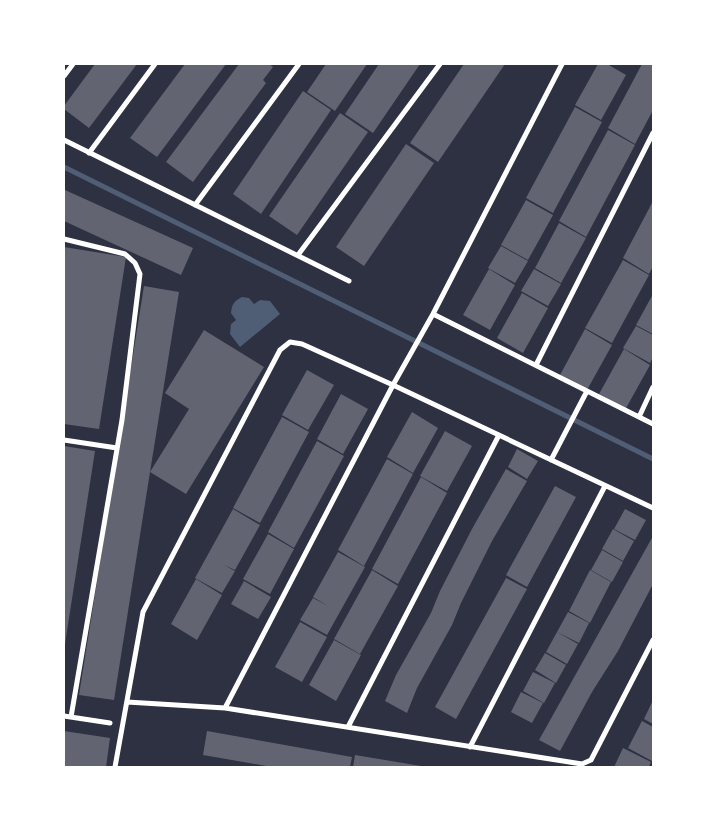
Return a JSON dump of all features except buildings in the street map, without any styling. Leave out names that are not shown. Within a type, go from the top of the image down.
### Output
[{"type":"street","points":[[64,76],[73,64]]},
{"type":"street","points":[[89,153],[155,64]]},
{"type":"street","points":[[195,205],[299,64]]},
{"type":"street","points":[[298,255],[440,64]]},
{"type":"street","points":[[225,708],[393,385],[433,314],[562,64]]},
{"type":"street","points":[[536,365],[653,133]]},
{"type":"street","points":[[64,140],[349,281]]},
{"type":"street","points":[[64,239],[125,254],[135,263],[140,274],[122,420],[71,718]]},
{"type":"street","points":[[433,314],[653,424]]},
{"type":"street","points":[[116,767],[143,612],[280,350],[290,342],[302,344],[393,385],[653,508]]},
{"type":"street","points":[[639,417],[653,387]]},
{"type":"street","points":[[551,460],[587,391]]},
{"type":"street","points":[[348,727],[499,435]]},
{"type":"street","points":[[64,440],[117,448]]},
{"type":"street","points":[[470,746],[605,486]]},
{"type":"street","points":[[127,702],[225,708],[582,764],[591,760],[653,640]]},
{"type":"street","points":[[64,716],[110,723]]},
{"type":"water","points":[[242,297],[249,298],[254,304],[260,300],[270,301],[280,314],[240,347],[230,334],[231,324],[236,320],[231,313],[232,307],[235,301]]},
{"type":"waterway","points":[[64,167],[653,459]]}]
